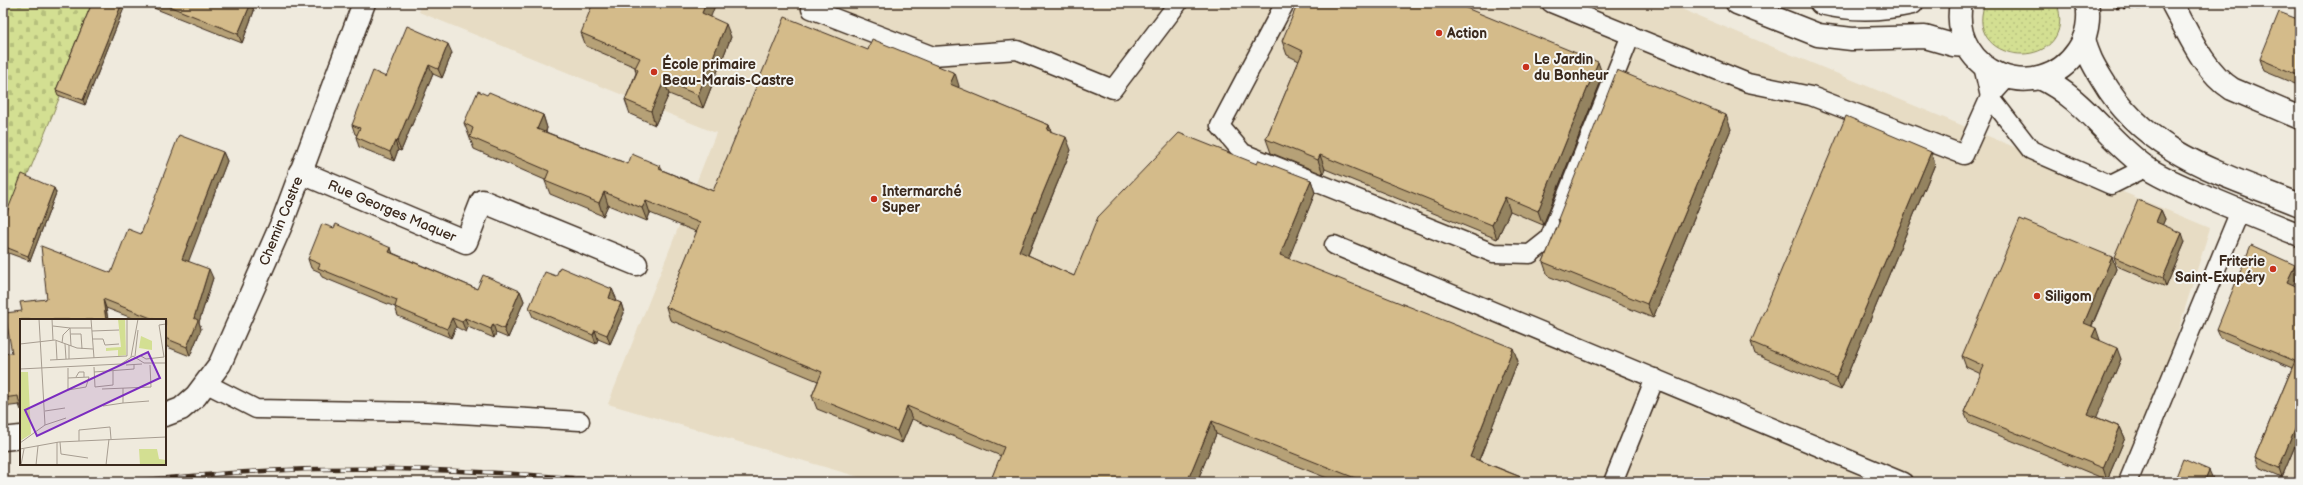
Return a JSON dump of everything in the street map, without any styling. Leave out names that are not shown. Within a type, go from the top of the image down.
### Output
[{"type":"main road","name":"Chemin Castre","points":[[166,415],[181,409],[207,384],[220,364],[282,223],[364,3]]},
{"type":"main road","points":[[1736,3],[1818,35],[1852,39],[1926,37],[1953,45],[1967,46]]},
{"type":"main road","points":[[1821,3],[1840,8],[1870,9],[1892,8],[1912,3]]},
{"type":"main road","points":[[1961,3],[1961,27],[1967,46],[1983,66],[2007,78],[2029,80],[2040,78],[2054,72],[2067,64],[2077,52],[2084,38],[2088,17],[2087,3]]},
{"type":"main road","points":[[2173,5],[2205,62],[2221,82],[2232,89],[2300,118]]},
{"type":"main road","points":[[2084,38],[2086,51],[2111,94],[2126,113],[2154,140],[2199,164],[2300,205]]},
{"type":"main road","points":[[2040,78],[2059,87],[2128,152],[2147,167],[2181,186],[2300,235]]},
{"type":"main road","name":"Rue Georges Maquer","points":[[300,172],[466,242],[482,201],[636,264]]},
{"type":"main road","points":[[3,439],[20,437]]},
{"type":"lane","points":[[813,3],[811,9],[933,56],[1017,50],[1113,89],[1178,3]]},
{"type":"lane","points":[[1285,3],[1220,126],[1243,154],[1493,253],[1530,254],[1549,239],[1631,35]]},
{"type":"lane","points":[[1551,3],[1748,83],[1811,96],[1964,155],[1990,97],[2007,78]]},
{"type":"lane","points":[[1983,66],[1990,97],[2031,150],[2111,185],[2147,167]]},
{"type":"lane","points":[[2128,482],[2240,211]]},
{"type":"lane","points":[[1334,244],[1903,482]]},
{"type":"lane","points":[[1613,482],[1655,378]]},
{"type":"lane","points":[[207,384],[256,409],[426,412],[580,421]]},
{"type":"path","points":[[2114,8],[2173,5]]},
{"type":"shaded area","points":[[422,3],[1667,3],[2210,228],[2131,482],[876,482],[608,404],[716,133],[419,12]]},
{"type":"shaded area","points":[[2300,434],[2300,482],[2281,482]]},
{"type":"green space","points":[[3,3],[98,3],[3,236]]},
{"type":"green space","points":[[1985,3],[2057,3],[2059,26],[2052,42],[2038,51],[2020,54],[2003,50],[1989,40],[1982,25]]},
{"type":"building","points":[[92,3],[122,3],[83,100],[56,90]]},
{"type":"building","points":[[161,3],[251,3],[238,34]]},
{"type":"building","points":[[593,3],[706,3],[702,13],[726,24],[698,95],[664,81],[651,111],[625,100],[638,70],[635,68],[640,58],[581,33]]},
{"type":"building","points":[[1298,3],[1454,3],[1598,62],[1538,211],[1505,197],[1492,225],[1320,155],[1318,160],[1266,139],[1303,51],[1282,41]]},
{"type":"building","points":[[2279,12],[2300,20],[2300,76],[2260,59]]},
{"type":"building","points":[[785,17],[868,50],[872,39],[955,73],[950,84],[1049,125],[1047,130],[1066,137],[1019,251],[1074,276],[1098,217],[1179,133],[1257,164],[1259,160],[1311,180],[1280,255],[1513,348],[1470,457],[1533,482],[1365,482],[1212,421],[1187,482],[990,482],[1004,447],[907,406],[897,431],[812,396],[822,372],[666,307],[700,223],[646,201],[642,208],[604,192],[599,203],[545,181],[549,171],[470,137],[473,128],[464,123],[478,91],[487,95],[489,92],[543,115],[537,129],[628,164],[632,154],[660,166],[659,169],[713,191]]},
{"type":"building","points":[[407,26],[448,44],[438,69],[429,65],[397,142],[395,141],[390,152],[356,137],[360,128],[352,125],[373,71],[386,77]]},
{"type":"building","points":[[1617,70],[1726,115],[1647,304],[1543,262],[1560,220],[1558,219]]},
{"type":"building","points":[[1846,116],[1931,152],[1836,378],[1751,342]]},
{"type":"building","points":[[179,135],[223,152],[182,259],[209,269],[194,318],[198,320],[187,347],[166,338],[166,319],[153,319],[103,299],[106,319],[20,319],[20,406],[18,396],[3,398],[3,354],[12,353],[5,313],[22,311],[20,302],[47,299],[41,246],[111,273],[128,229],[141,234]]},
{"type":"building","points":[[22,174],[54,188],[28,256],[3,246],[3,222]]},
{"type":"building","points":[[2138,200],[2161,210],[2156,222],[2182,233],[2163,278],[2114,257]]},
{"type":"building","points":[[2020,219],[2112,257],[2084,323],[2096,328],[2092,337],[2117,348],[2088,414],[2120,427],[2103,468],[1964,412],[1984,366],[1962,356]]},
{"type":"building","points":[[322,224],[334,228],[336,224],[391,248],[389,252],[477,289],[483,275],[520,291],[504,329],[493,324],[491,329],[465,318],[462,322],[452,318],[447,329],[395,307],[397,300],[318,268],[320,264],[308,259]]},
{"type":"building","points":[[2251,245],[2295,265],[2287,282],[2300,288],[2300,416],[2279,468],[2255,457],[2295,361],[2217,329]]},
{"type":"building","points":[[560,267],[612,289],[609,298],[621,303],[607,335],[595,330],[593,335],[529,308],[545,272],[556,276]]},
{"type":"building","points":[[2183,459],[2209,470],[2204,482],[2174,482]]},
{"type":"railway","points":[[124,482],[247,472],[358,469],[471,471],[621,482]]},
{"type":"place","name":"Action","points":[[1439,33]]},
{"type":"place","name":"Le Jardin du Bonheur","points":[[1526,67]]},
{"type":"place","name":"École primaire Beau-Marais-Castre","points":[[654,72]]},
{"type":"place","name":"Intermarché Super","points":[[874,199]]},
{"type":"place","name":"Friterie Saint-Exupéry","points":[[2273,269]]},
{"type":"place","name":"Siligom","points":[[2037,296]]}]
